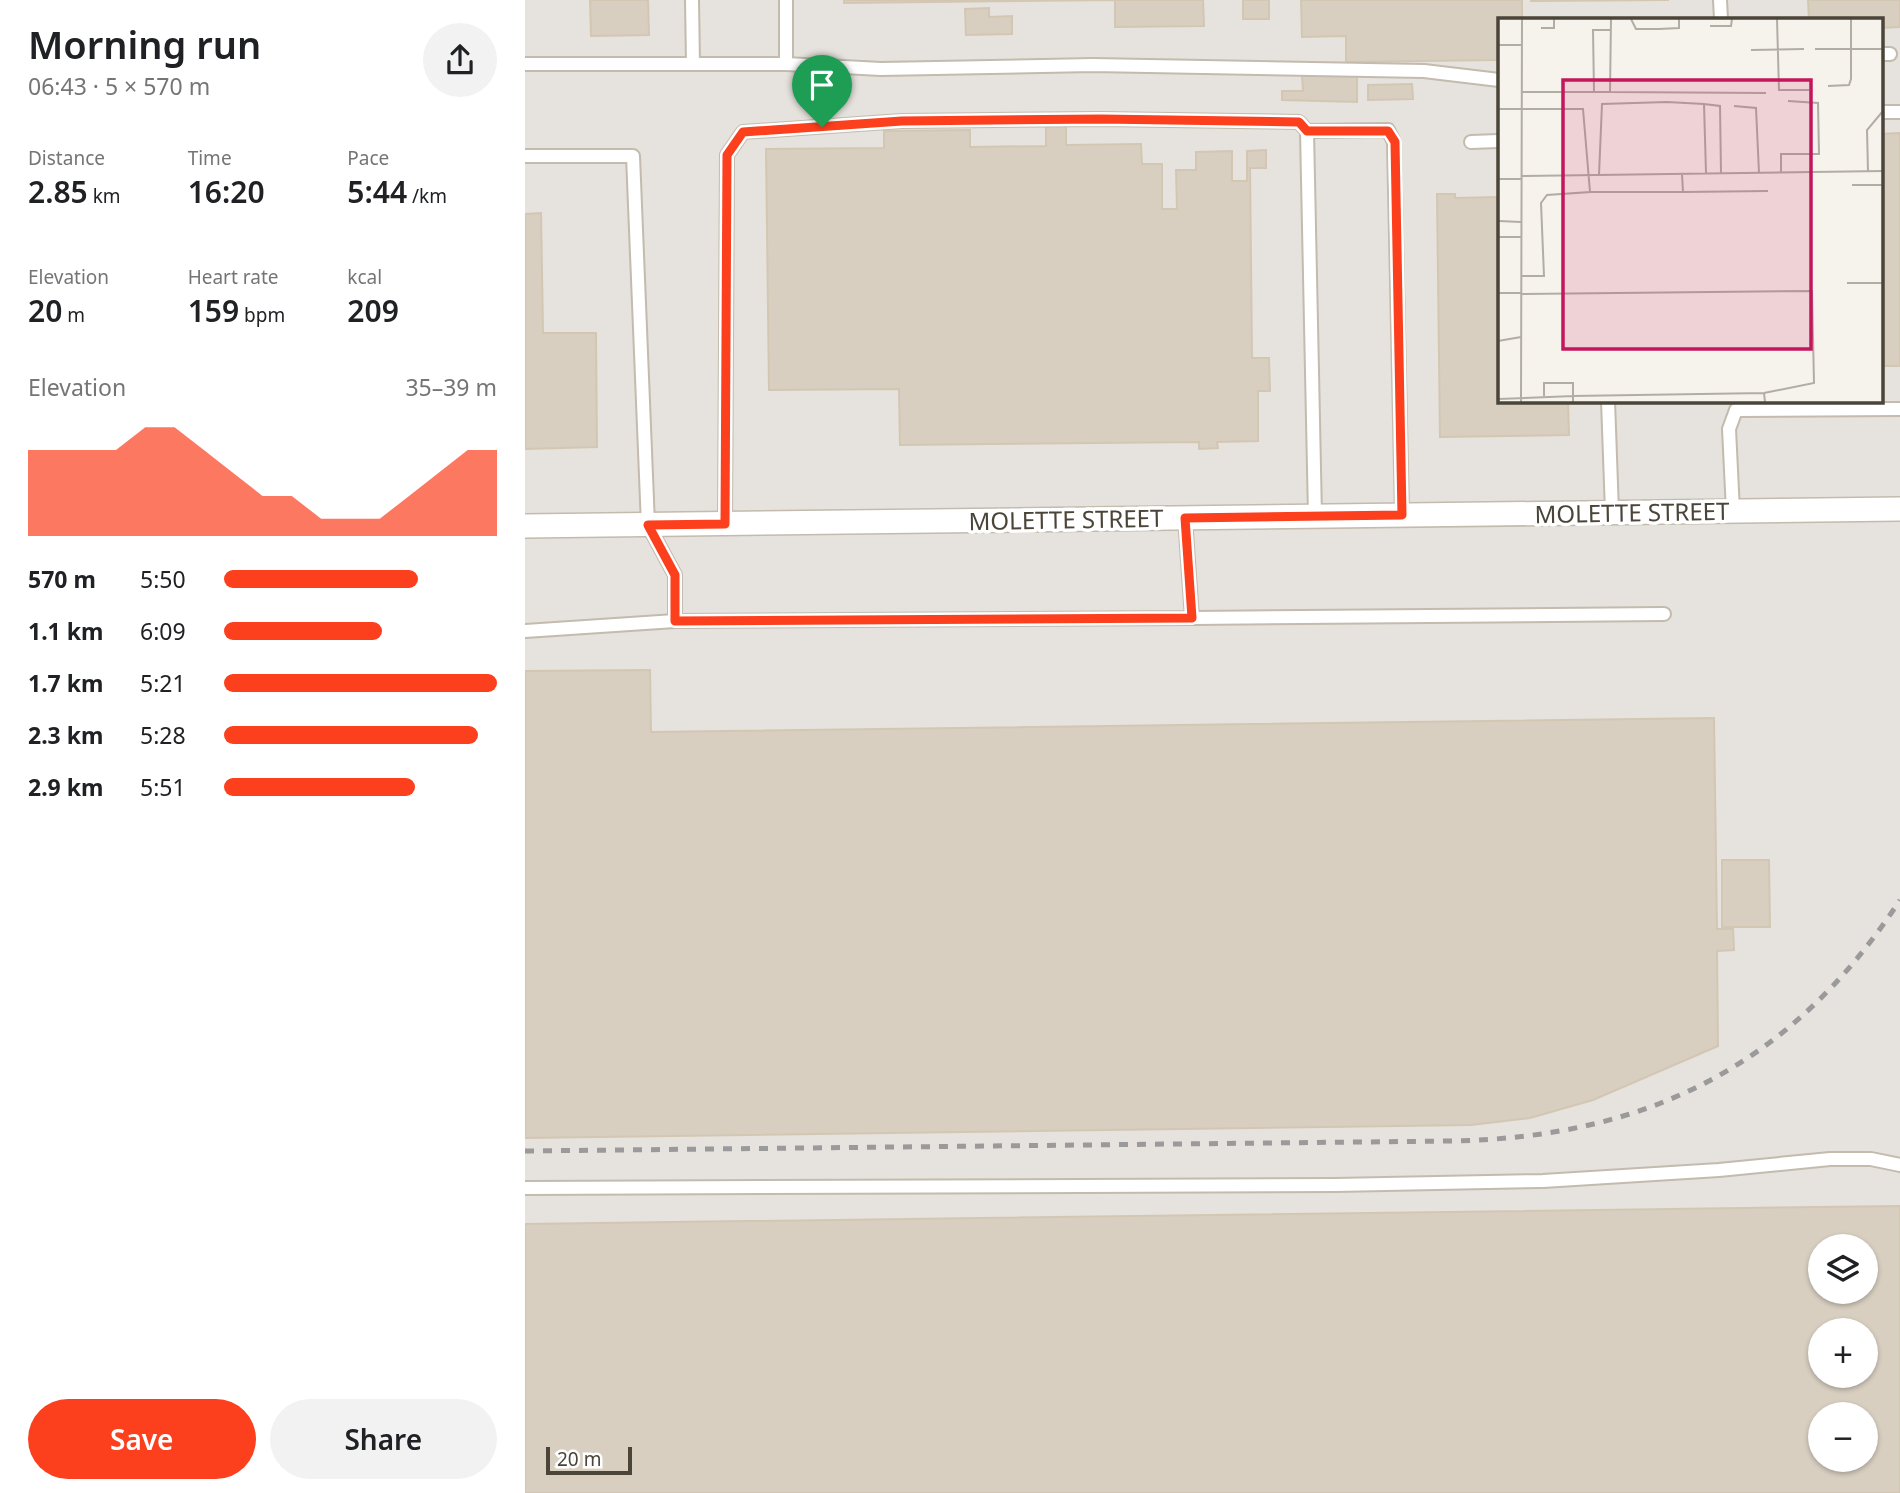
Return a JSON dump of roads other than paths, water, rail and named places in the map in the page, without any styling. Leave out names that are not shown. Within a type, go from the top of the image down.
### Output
[{"type":"street","name":"MOLETTE STREET","points":[[525,526],[1900,509]]},
{"type":"lane","points":[[692,0],[693,64]]},
{"type":"lane","points":[[786,0],[786,64]]},
{"type":"lane","points":[[1720,0],[1721,18]]},
{"type":"lane","points":[[525,64],[786,64],[881,69],[1093,65],[1424,71],[1498,80]]},
{"type":"lane","points":[[725,524],[727,155],[743,132],[902,121],[1101,119],[1299,122],[1307,131],[1315,516]]},
{"type":"lane","points":[[1307,131],[1388,131],[1395,142],[1402,515]]},
{"type":"lane","points":[[1471,142],[1498,141]]},
{"type":"lane","points":[[525,156],[633,156],[648,525],[675,575],[675,621]]},
{"type":"lane","points":[[1608,402],[1612,512]]},
{"type":"lane","points":[[1733,511],[1729,429],[1736,410],[1900,409]]},
{"type":"lane","points":[[1185,518],[1192,618]]},
{"type":"lane","points":[[525,631],[675,621],[1664,614]]},
{"type":"lane","points":[[525,1188],[1335,1185],[1543,1181],[1719,1170],[1831,1159],[1881,1160],[1900,1165]]},
{"type":"railway","points":[[525,1151],[1453,1141],[1524,1136],[1590,1125],[1652,1106],[1709,1081],[1763,1048],[1812,1007],[1858,958],[1900,900]]}]
